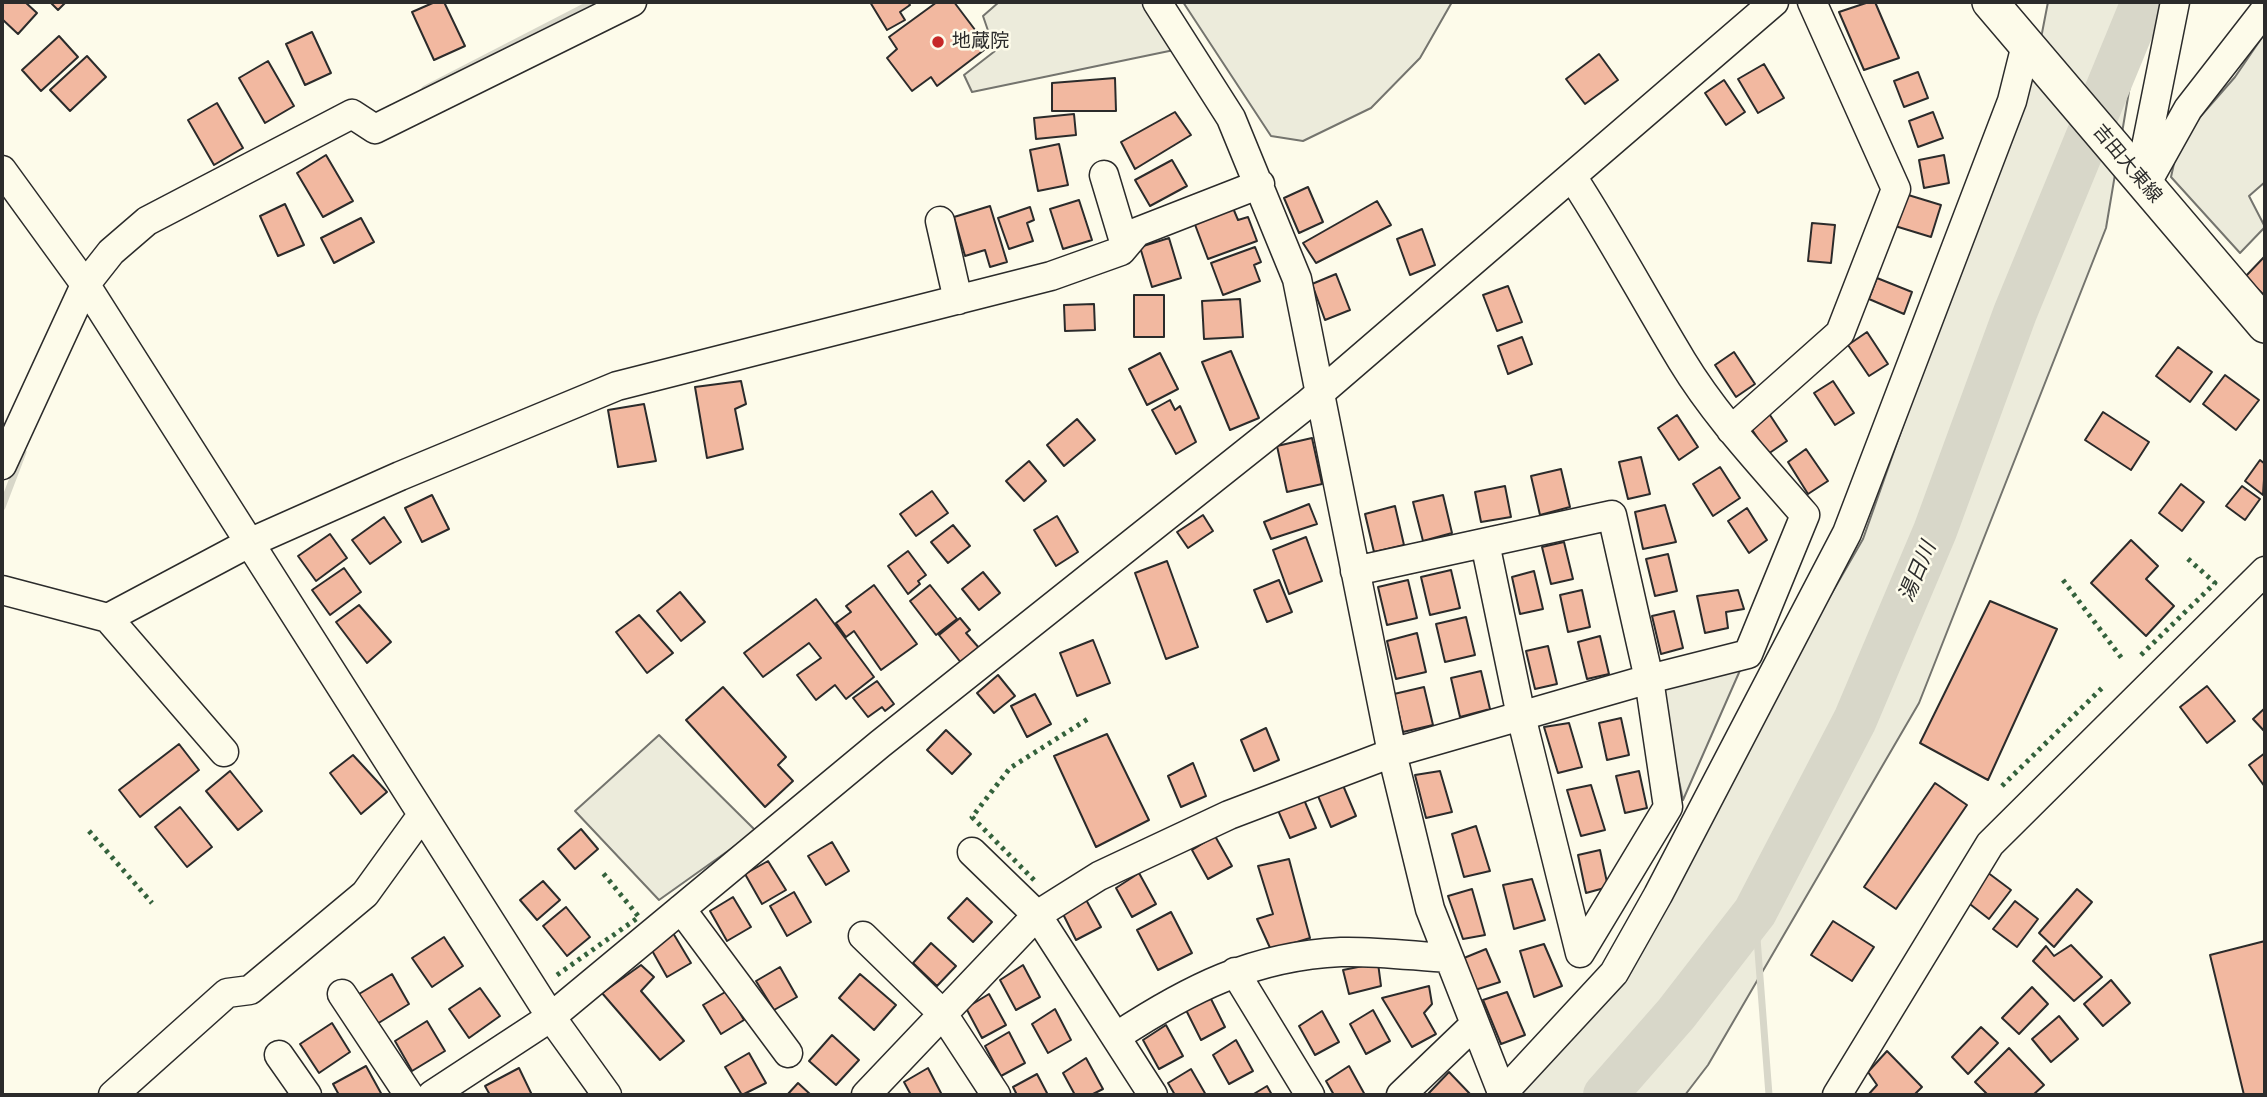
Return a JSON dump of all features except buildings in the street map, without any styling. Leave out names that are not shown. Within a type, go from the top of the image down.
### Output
[{"type":"main road","name":"吉田大東線","points":[[1990,2],[2265,324]]},
{"type":"street","points":[[2,465],[111,251],[146,221],[632,2]]},
{"type":"street","points":[[1157,2],[1231,118],[1297,279],[1392,753],[1430,909],[1502,1095],[1614,972],[1658,895],[1847,533],[2007,114],[2029,49]]},
{"type":"street","points":[[432,1095],[551,1017],[1318,392],[1573,177],[1774,2]]},
{"type":"street","points":[[1731,430],[1840,333],[1896,188],[1812,2]]},
{"type":"street","points":[[2139,178],[2175,2]]},
{"type":"street","points":[[2139,178],[2188,109],[2265,10]]},
{"type":"street","points":[[2,170],[91,293],[551,1017],[607,1095]]},
{"type":"street","points":[[1104,175],[1125,246]]},
{"type":"street","points":[[866,1095],[1037,915],[1099,876],[1229,815],[1392,753],[1649,679],[1748,654],[1805,515],[1731,430],[1683,363],[1614,241],[1573,177]]},
{"type":"street","points":[[108,618],[249,543],[400,476],[617,386],[1051,276],[1121,251],[1137,232],[1260,184]]},
{"type":"street","points":[[940,220],[958,299]]},
{"type":"street","points":[[1355,571],[1612,515],[1649,679],[1668,807],[1580,953],[1521,716],[1485,543]]},
{"type":"street","points":[[1837,1095],[1990,844],[2265,571]]},
{"type":"street","points":[[2,590],[108,618],[223,752]]},
{"type":"street","points":[[113,1095],[227,993],[250,990],[365,894],[422,815]]},
{"type":"street","points":[[972,852],[1037,915],[1153,1095]]},
{"type":"street","points":[[681,909],[788,1053]]},
{"type":"street","points":[[863,936],[943,1014],[996,1095]]},
{"type":"street","points":[[1117,1036],[1178,996],[1234,972],[1275,960],[1342,952],[1449,958]]},
{"type":"street","points":[[1234,972],[1311,1095]]},
{"type":"street","points":[[342,994],[410,1095]]},
{"type":"street","points":[[1401,1095],[1475,1024]]},
{"type":"street","points":[[279,1055],[306,1095]]},
{"type":"shaded area","points":[[999,2],[1143,2],[1174,50],[972,92],[964,75],[995,51],[983,16]]},
{"type":"shaded area","points":[[1183,2],[1452,2],[1420,58],[1371,108],[1303,141],[1271,136]]},
{"type":"shaded area","points":[[2048,2],[2144,2],[2106,228],[1919,703],[1708,1065],[1685,1095],[1498,1095],[1628,947],[1863,539],[2042,33]]},
{"type":"shaded area","points":[[2265,33],[2265,182],[2249,196],[2265,227],[2240,253],[2171,177],[2179,141],[2235,77]]},
{"type":"shaded area","points":[[1745,659],[1683,800],[1659,684]]},
{"type":"shaded area","points":[[659,735],[756,831],[659,900],[575,811]]},
{"type":"waterway","points":[[425,89],[594,2]]},
{"type":"waterway","name":"湯日川","points":[[1605,1095],[1676,1014],[1755,912],[1855,720],[1935,531],[2015,313],[2143,2]]},
{"type":"waterway","points":[[2,507],[23,452]]},
{"type":"waterway","points":[[1755,912],[1769,1095]]},
{"type":"hedge","points":[[2141,655],[2215,583],[2187,558]]},
{"type":"hedge","points":[[2063,580],[2123,660]]},
{"type":"hedge","points":[[2002,786],[2102,688]]},
{"type":"hedge","points":[[1034,880],[972,817],[1010,768],[1091,717]]},
{"type":"hedge","points":[[89,831],[152,903]]},
{"type":"hedge","points":[[557,975],[639,917],[603,873]]},
{"type":"place","name":"地蔵院","points":[[938,42]]}]
